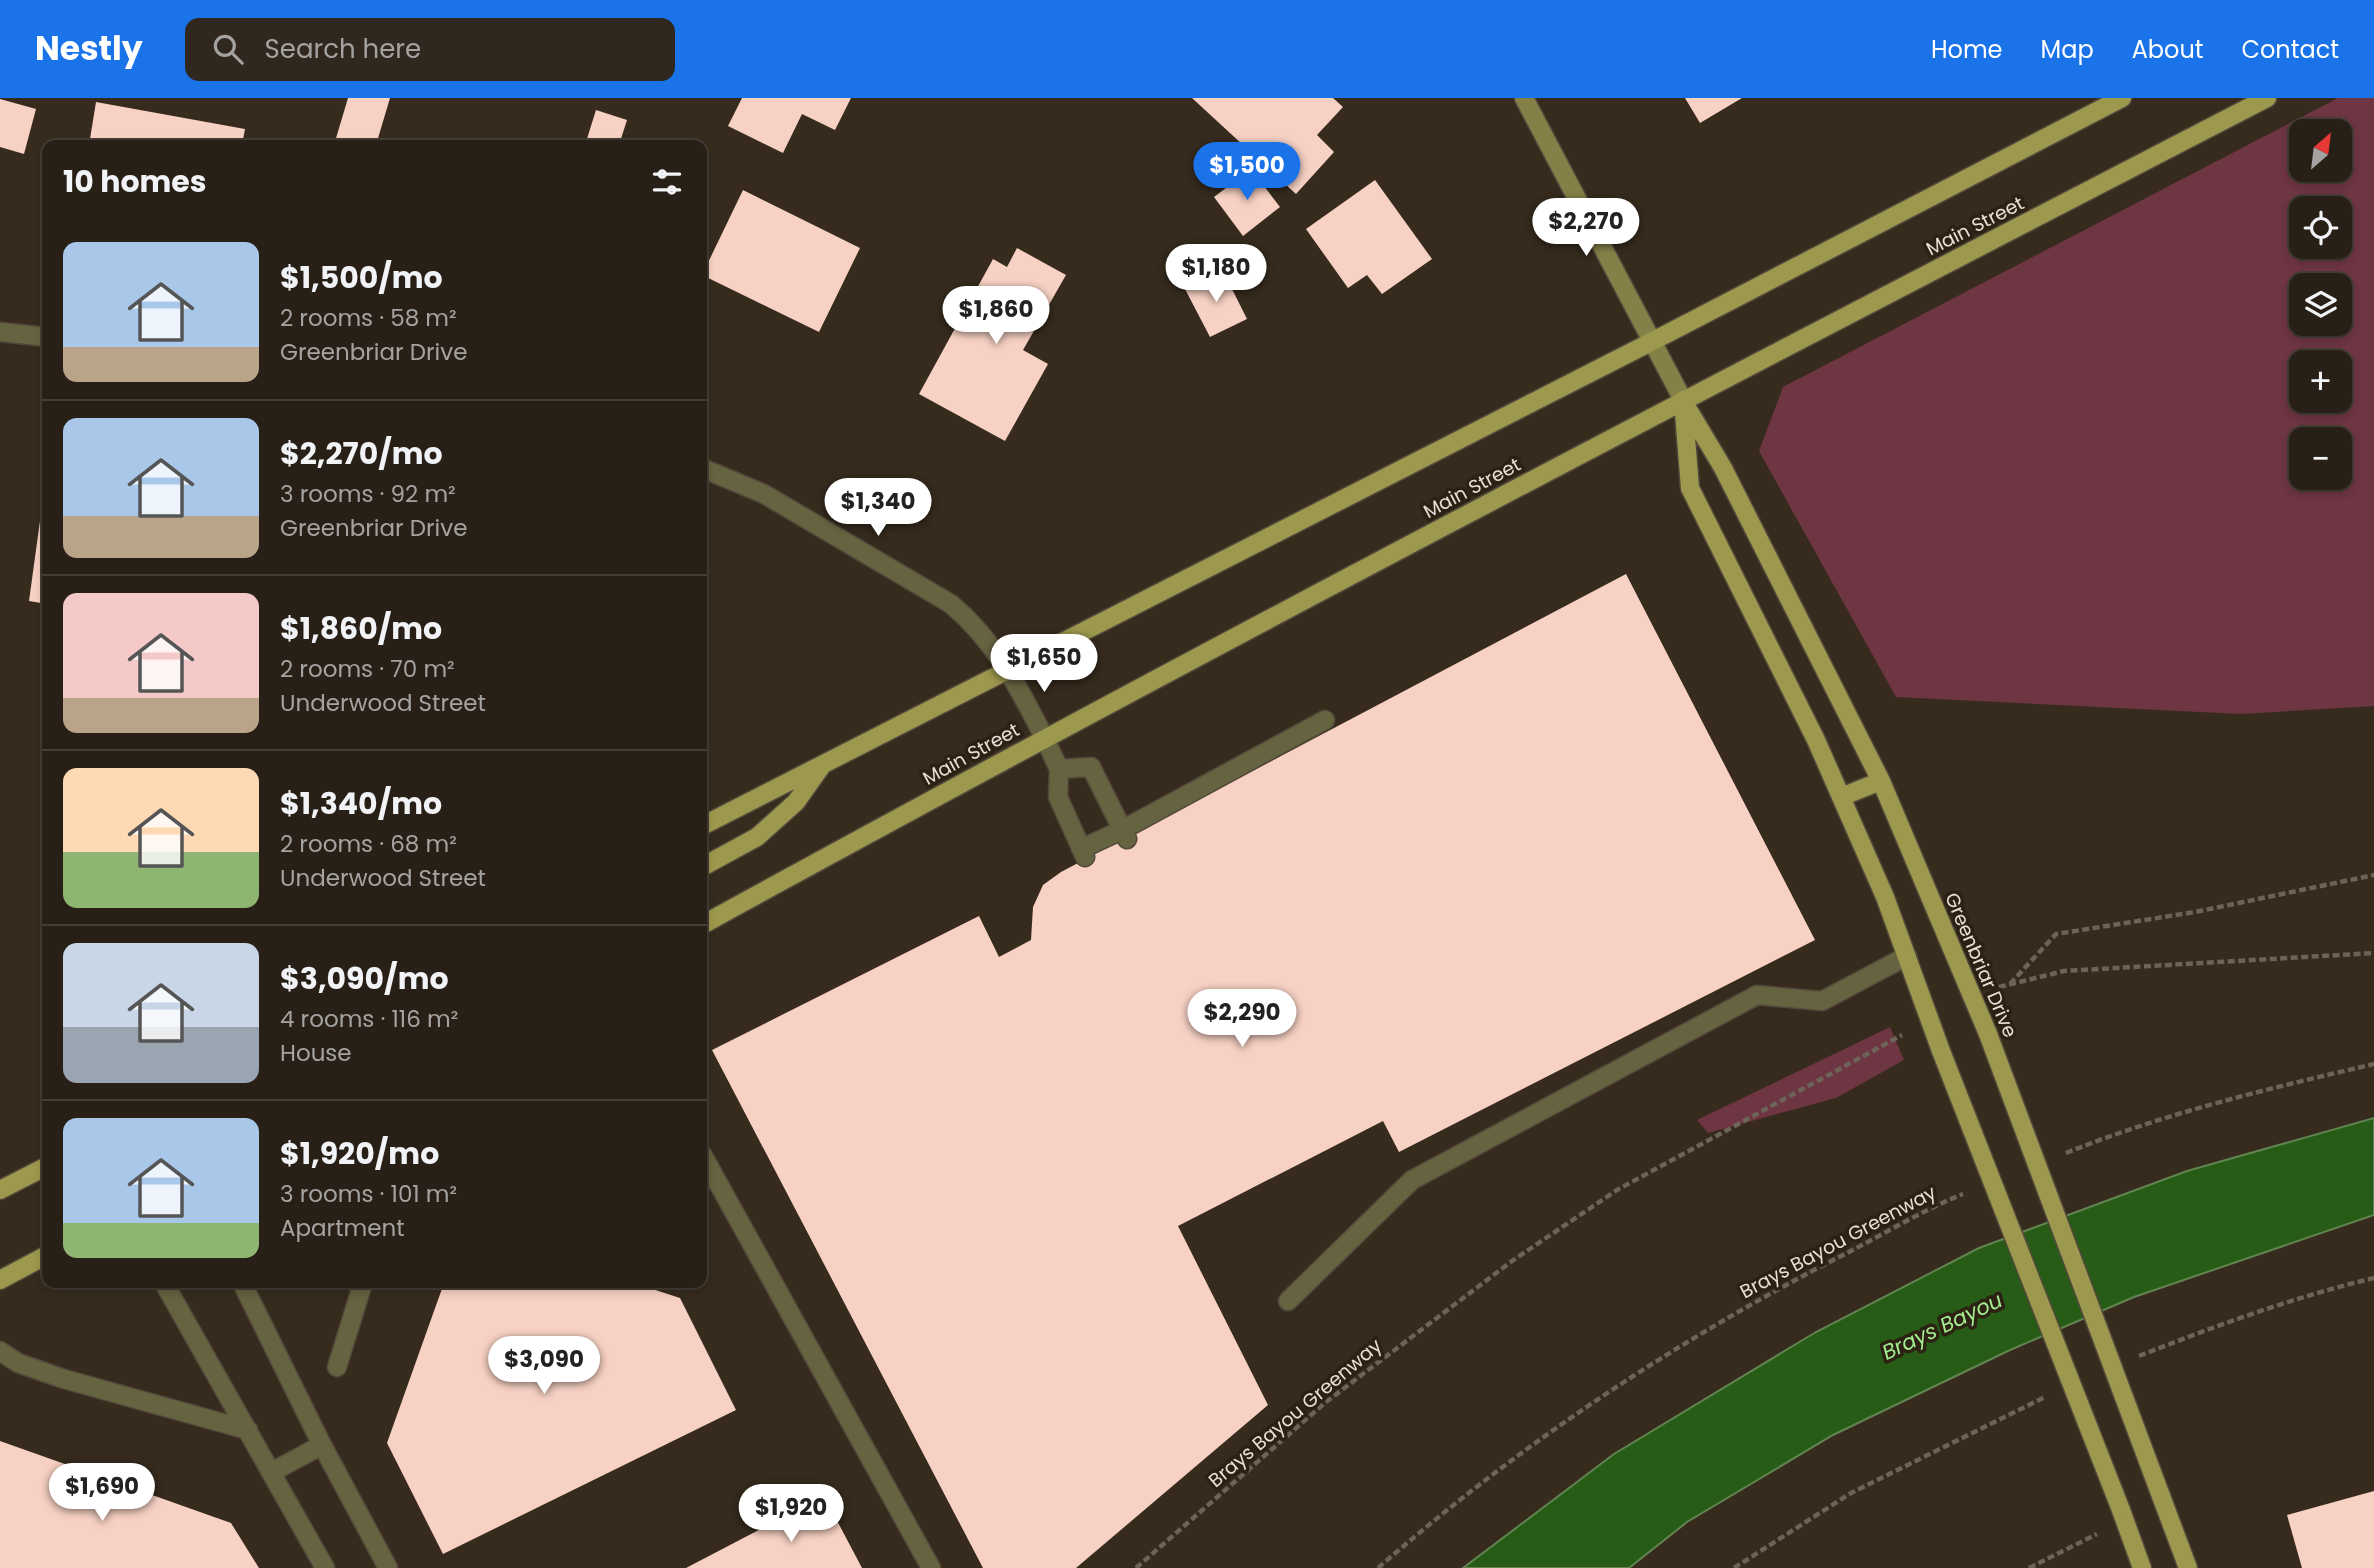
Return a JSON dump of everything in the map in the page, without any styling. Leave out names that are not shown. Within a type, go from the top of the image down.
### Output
[{"type":"main road","name":"Greenbriar Drive","points":[[1524,98],[1651,342],[1729,480],[1881,781],[1988,1034],[2188,1568]]},
{"type":"main road","points":[[707,823],[1651,342],[2122,98]]},
{"type":"main road","name":"Main Street","points":[[707,922],[1044,737],[1683,400],[2267,98]]},
{"type":"main road","name":"Greenbriar Drive","points":[[1683,400],[1690,488],[1816,740],[1885,897],[1941,1051],[2142,1568]]},
{"type":"main road","points":[[707,864],[757,837],[796,802],[825,761]]},
{"type":"main road","points":[[1840,797],[1881,781]]},
{"type":"main road","points":[[0,1190],[42,1169]]},
{"type":"main road","points":[[0,1280],[42,1258]]},
{"type":"street","points":[[0,332],[42,336]]},
{"type":"street","points":[[707,469],[764,494],[951,604],[966,616],[1009,669],[1044,737],[1059,769],[1058,797],[1084,854],[1325,720]]},
{"type":"street","points":[[1059,769],[1091,767],[1124,834]]},
{"type":"street","points":[[1288,1301],[1412,1180],[1757,995],[1822,1001],[1907,957]]},
{"type":"street","points":[[707,1169],[931,1568]]},
{"type":"street","points":[[167,1288],[325,1568]]},
{"type":"street","points":[[244,1288],[322,1445],[388,1568]]},
{"type":"street","points":[[337,1367],[361,1288]]},
{"type":"street","points":[[0,1351],[18,1363],[64,1379],[248,1430]]},
{"type":"street","points":[[272,1472],[322,1445]]},
{"type":"path","points":[[2374,875],[2195,912],[2056,934],[2010,984],[2064,971],[2374,953]]},
{"type":"path","name":"Brays Bayou Greenway","points":[[1136,1568],[1326,1402],[1512,1261],[1616,1191],[1911,1030]]},
{"type":"path","points":[[2063,1154],[2101,1139],[2273,1088],[2374,1064]]},
{"type":"path","name":"Brays Bayou Greenway","points":[[1378,1568],[1517,1455],[1623,1380],[1760,1297],[1950,1199],[1975,1189]]},
{"type":"path","points":[[2029,1568],[2123,1516]]},
{"type":"shaded area","points":[[2338,98],[2374,98],[2374,706],[2240,714],[1896,697],[1759,451],[1783,387],[2289,124],[2289,182],[2352,182],[2352,119],[2298,119]]},
{"type":"shaded area","points":[[1890,1027],[1904,1060],[1836,1098],[1708,1133],[1697,1120]]},
{"type":"water","name":"Brays Bayou","points":[[2374,1118],[2374,1215],[2134,1297],[2010,1350],[1833,1435],[1687,1522],[1629,1568],[1463,1568],[1614,1454],[1816,1332],[1979,1248],[2187,1171]]},
{"type":"building","points":[[348,98],[390,98],[377,140],[335,140]]},
{"type":"building","points":[[742,98],[851,98],[835,130],[802,114],[783,153],[728,126]]},
{"type":"building","points":[[1192,98],[1333,98],[1343,107],[1317,135],[1334,152],[1296,194]]},
{"type":"building","points":[[1685,98],[1742,98],[1700,123]]},
{"type":"building","points":[[0,99],[36,109],[24,154],[0,147]]},
{"type":"building","points":[[96,102],[245,129],[243,140],[90,140]]},
{"type":"building","points":[[596,110],[627,120],[621,140],[587,140]]},
{"type":"building","points":[[1251,169],[1280,207],[1243,236],[1214,197]]},
{"type":"building","points":[[1375,180],[1432,259],[1382,294],[1367,275],[1348,288],[1306,229]]},
{"type":"building","points":[[743,190],[860,248],[819,332],[707,277],[707,265]]},
{"type":"building","points":[[1017,248],[1066,275],[1023,350],[1048,364],[1005,441],[919,394],[993,259],[1007,267]]},
{"type":"building","points":[[1223,271],[1247,319],[1210,337],[1185,289]]},
{"type":"building","points":[[42,506],[42,603],[29,601]]},
{"type":"building","points":[[1626,574],[1815,940],[1399,1152],[1383,1121],[1178,1226],[1268,1405],[1076,1568],[983,1568],[712,1050],[979,916],[999,957],[1031,940],[1033,907],[1043,885],[1061,872]]},
{"type":"building","points":[[442,1288],[649,1288],[680,1298],[736,1410],[443,1554],[387,1443]]},
{"type":"building","points":[[0,1441],[231,1523],[259,1568],[0,1568]]},
{"type":"building","points":[[2374,1491],[2374,1568],[2302,1568],[2287,1515]]},
{"type":"building","points":[[824,1496],[862,1568],[686,1568]]}]
